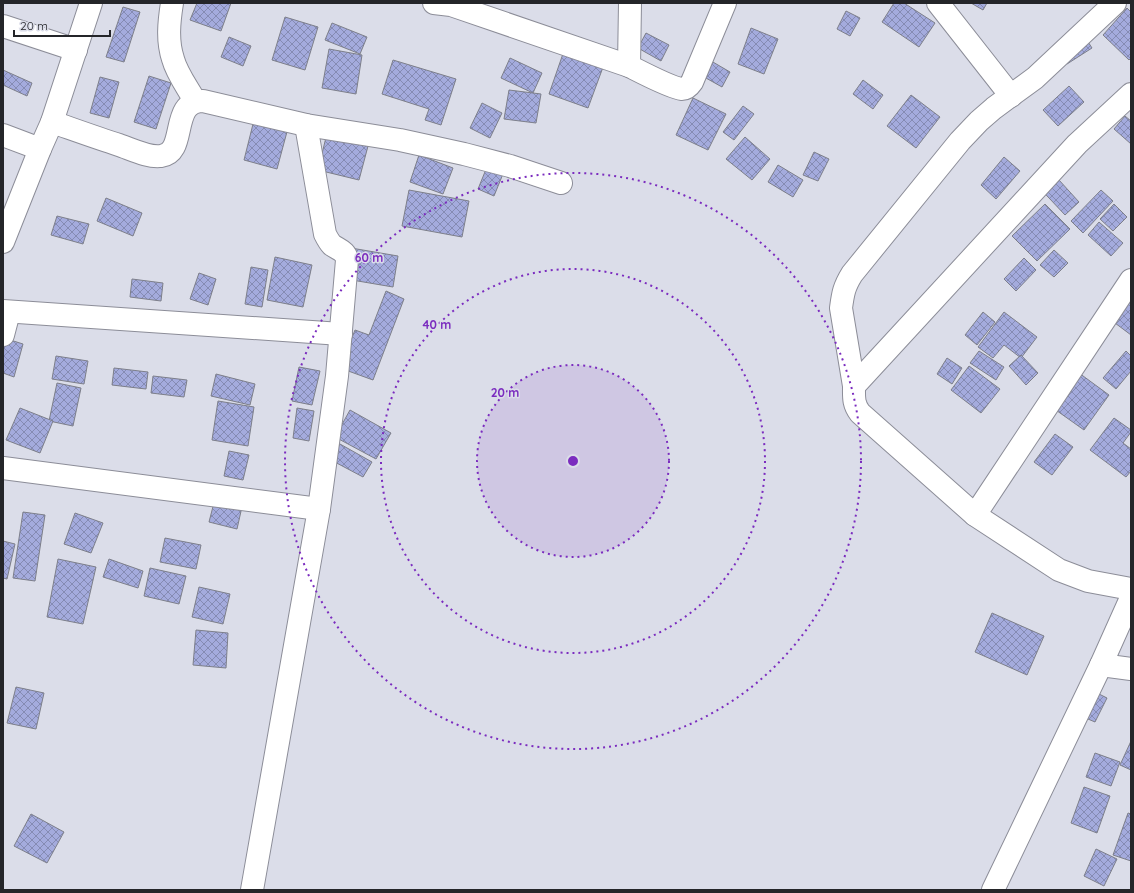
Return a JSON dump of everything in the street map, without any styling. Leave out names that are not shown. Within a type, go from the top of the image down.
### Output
[{"type":"street","points":[[3,242],[52,122],[91,3]]},
{"type":"street","points":[[172,3],[168,34],[173,59],[177,70],[195,101]]},
{"type":"street","points":[[434,3],[450,5],[629,66],[672,86],[683,89],[687,88],[694,78],[725,3]]},
{"type":"street","points":[[629,66],[630,3]]},
{"type":"street","points":[[938,3],[1011,96]]},
{"type":"street","points":[[1115,3],[1034,78],[979,122],[960,141],[852,274],[845,286],[841,308],[854,386],[854,398],[856,407],[860,413],[975,515],[1059,570],[1088,581],[1131,589]]},
{"type":"street","points":[[3,26],[76,50]]},
{"type":"street","points":[[854,386],[1077,144],[1131,94]]},
{"type":"street","points":[[52,122],[138,152],[152,156],[161,156],[170,153],[174,146],[182,115],[188,106],[195,101],[203,101],[306,125],[400,140],[464,154],[510,166],[561,183]]},
{"type":"street","points":[[252,890],[319,509],[337,376],[347,260],[347,256],[344,252],[332,244],[325,234],[306,125]]},
{"type":"street","points":[[3,135],[40,149]]},
{"type":"street","points":[[975,515],[1131,280]]},
{"type":"street","points":[[3,335],[6,311],[341,334]]},
{"type":"street","points":[[3,468],[319,509]]},
{"type":"street","points":[[1001,887],[1131,598]]},
{"type":"street","points":[[1101,664],[1131,669]]},
{"type":"building","points":[[197,3],[231,3],[221,31],[190,20]]},
{"type":"building","points":[[894,3],[904,3],[935,23],[919,47],[882,22]]},
{"type":"building","points":[[971,3],[987,3],[983,10]]},
{"type":"building","points":[[123,7],[140,12],[124,62],[106,57]]},
{"type":"building","points":[[1127,8],[1131,12],[1131,58],[1129,60],[1103,35]]},
{"type":"building","points":[[846,11],[860,18],[850,36],[837,29]]},
{"type":"building","points":[[285,17],[318,27],[305,70],[272,60]]},
{"type":"building","points":[[332,23],[367,37],[360,54],[325,40]]},
{"type":"building","points":[[751,28],[778,39],[764,74],[738,64]]},
{"type":"building","points":[[646,33],[669,45],[661,61],[638,48]]},
{"type":"building","points":[[1083,34],[1092,48],[1067,64],[1058,51]]},
{"type":"building","points":[[229,37],[251,46],[243,66],[221,57]]},
{"type":"building","points":[[566,45],[606,59],[588,108],[549,94]]},
{"type":"building","points":[[329,49],[362,55],[356,94],[322,88]]},
{"type":"building","points":[[510,58],[542,73],[533,93],[501,78]]},
{"type":"building","points":[[706,58],[730,72],[722,87],[697,73]]},
{"type":"building","points":[[393,60],[456,79],[441,125],[425,120],[429,109],[382,94]]},
{"type":"building","points":[[3,70],[32,83],[27,96],[3,85]]},
{"type":"building","points":[[149,76],[171,83],[156,129],[134,122]]},
{"type":"building","points":[[100,77],[119,82],[109,118],[90,113]]},
{"type":"building","points":[[863,80],[883,95],[873,109],[853,94]]},
{"type":"building","points":[[1069,86],[1084,102],[1058,126],[1043,110]]},
{"type":"building","points":[[509,90],[541,94],[536,123],[504,119]]},
{"type":"building","points":[[911,95],[940,117],[916,148],[887,126]]},
{"type":"building","points":[[693,98],[726,114],[708,150],[676,135]]},
{"type":"building","points":[[482,103],[502,113],[490,138],[470,128]]},
{"type":"building","points":[[743,106],[754,114],[734,140],[723,132]]},
{"type":"building","points":[[1125,116],[1131,121],[1131,144],[1114,129]]},
{"type":"building","points":[[254,120],[288,128],[277,169],[244,160]]},
{"type":"building","points":[[330,121],[372,131],[359,180],[318,170]]},
{"type":"building","points":[[745,137],[770,159],[752,180],[726,159]]},
{"type":"building","points":[[814,152],[829,159],[818,181],[803,175]]},
{"type":"building","points":[[419,155],[453,168],[443,194],[410,182]]},
{"type":"building","points":[[491,157],[507,164],[494,196],[478,189]]},
{"type":"building","points":[[1004,157],[1020,171],[996,199],[981,185]]},
{"type":"building","points":[[778,165],[803,180],[793,197],[768,182]]},
{"type":"building","points":[[1049,169],[1079,202],[1065,215],[1034,182]]},
{"type":"building","points":[[409,190],[469,201],[462,237],[402,226]]},
{"type":"building","points":[[1101,190],[1113,201],[1083,233],[1071,221]]},
{"type":"building","points":[[106,198],[142,213],[133,236],[97,221]]},
{"type":"building","points":[[1045,204],[1070,229],[1037,261],[1012,236]]},
{"type":"building","points":[[1114,204],[1127,217],[1113,231],[1100,219]]},
{"type":"building","points":[[57,216],[89,224],[83,244],[51,235]]},
{"type":"building","points":[[1099,222],[1123,243],[1111,256],[1088,235]]},
{"type":"building","points":[[351,248],[398,256],[393,287],[346,279]]},
{"type":"building","points":[[1054,250],[1068,263],[1054,277],[1040,265]]},
{"type":"building","points":[[275,257],[312,265],[303,307],[267,300]]},
{"type":"building","points":[[1024,258],[1036,270],[1016,291],[1004,279]]},
{"type":"building","points":[[251,267],[268,270],[262,307],[245,304]]},
{"type":"building","points":[[199,273],[216,279],[208,305],[190,299]]},
{"type":"building","points":[[132,279],[163,283],[161,301],[130,297]]},
{"type":"building","points":[[386,291],[404,299],[373,380],[340,368],[355,330],[369,335]]},
{"type":"building","points":[[1131,292],[1131,335],[1111,320]]},
{"type":"building","points":[[983,312],[995,322],[977,345],[965,335]]},
{"type":"building","points":[[1004,312],[1037,337],[1021,358],[1004,345],[993,358],[978,347]]},
{"type":"building","points":[[4,338],[23,344],[14,377],[3,373]]},
{"type":"building","points":[[979,351],[1004,367],[996,380],[970,363]]},
{"type":"building","points":[[1126,351],[1131,356],[1131,371],[1116,389],[1103,378]]},
{"type":"building","points":[[1021,355],[1038,373],[1026,385],[1009,366]]},
{"type":"building","points":[[56,356],[88,361],[84,384],[52,379]]},
{"type":"building","points":[[947,358],[962,368],[952,384],[937,374]]},
{"type":"building","points":[[969,366],[1000,389],[981,413],[951,390]]},
{"type":"building","points":[[299,367],[320,371],[312,405],[292,401]]},
{"type":"building","points":[[114,368],[148,372],[146,389],[112,385]]},
{"type":"building","points":[[1079,373],[1109,395],[1084,430],[1053,408]]},
{"type":"building","points":[[216,374],[255,384],[250,405],[211,396]]},
{"type":"building","points":[[153,376],[187,380],[184,397],[151,393]]},
{"type":"building","points":[[57,383],[81,388],[73,426],[49,421]]},
{"type":"building","points":[[218,401],[254,407],[248,446],[212,440]]},
{"type":"building","points":[[20,408],[53,421],[40,453],[6,440]]},
{"type":"building","points":[[297,408],[314,411],[309,441],[293,438]]},
{"type":"building","points":[[350,410],[391,433],[376,459],[335,437]]},
{"type":"building","points":[[1114,418],[1131,430],[1123,443],[1131,449],[1131,471],[1126,477],[1090,450]]},
{"type":"building","points":[[1055,434],[1073,447],[1052,475],[1034,462]]},
{"type":"building","points":[[340,444],[372,462],[363,477],[331,460]]},
{"type":"building","points":[[229,451],[249,455],[243,480],[224,476]]},
{"type":"building","points":[[217,491],[244,498],[237,529],[209,522]]},
{"type":"building","points":[[23,512],[45,515],[35,581],[13,578]]},
{"type":"building","points":[[75,513],[103,523],[91,553],[64,544]]},
{"type":"building","points":[[165,538],[201,545],[196,569],[160,562]]},
{"type":"building","points":[[3,541],[15,544],[7,579],[3,578]]},
{"type":"building","points":[[58,559],[96,567],[83,624],[47,617]]},
{"type":"building","points":[[109,559],[143,571],[138,588],[103,577]]},
{"type":"building","points":[[150,568],[186,576],[179,604],[144,596]]},
{"type":"building","points":[[199,587],[230,594],[223,624],[192,617]]},
{"type":"building","points":[[992,613],[1044,636],[1027,675],[975,652]]},
{"type":"building","points":[[196,630],[228,633],[226,668],[193,665]]},
{"type":"building","points":[[16,687],[44,693],[36,729],[7,723]]},
{"type":"building","points":[[1093,691],[1107,698],[1095,722],[1081,716]]},
{"type":"building","points":[[1131,741],[1131,770],[1120,765]]},
{"type":"building","points":[[1095,753],[1120,762],[1111,786],[1086,777]]},
{"type":"building","points":[[1084,787],[1110,796],[1097,833],[1071,823]]},
{"type":"building","points":[[1128,813],[1131,814],[1131,861],[1113,855]]},
{"type":"building","points":[[31,814],[64,832],[47,863],[14,846]]},
{"type":"building","points":[[1096,849],[1117,859],[1104,886],[1084,876]]}]
